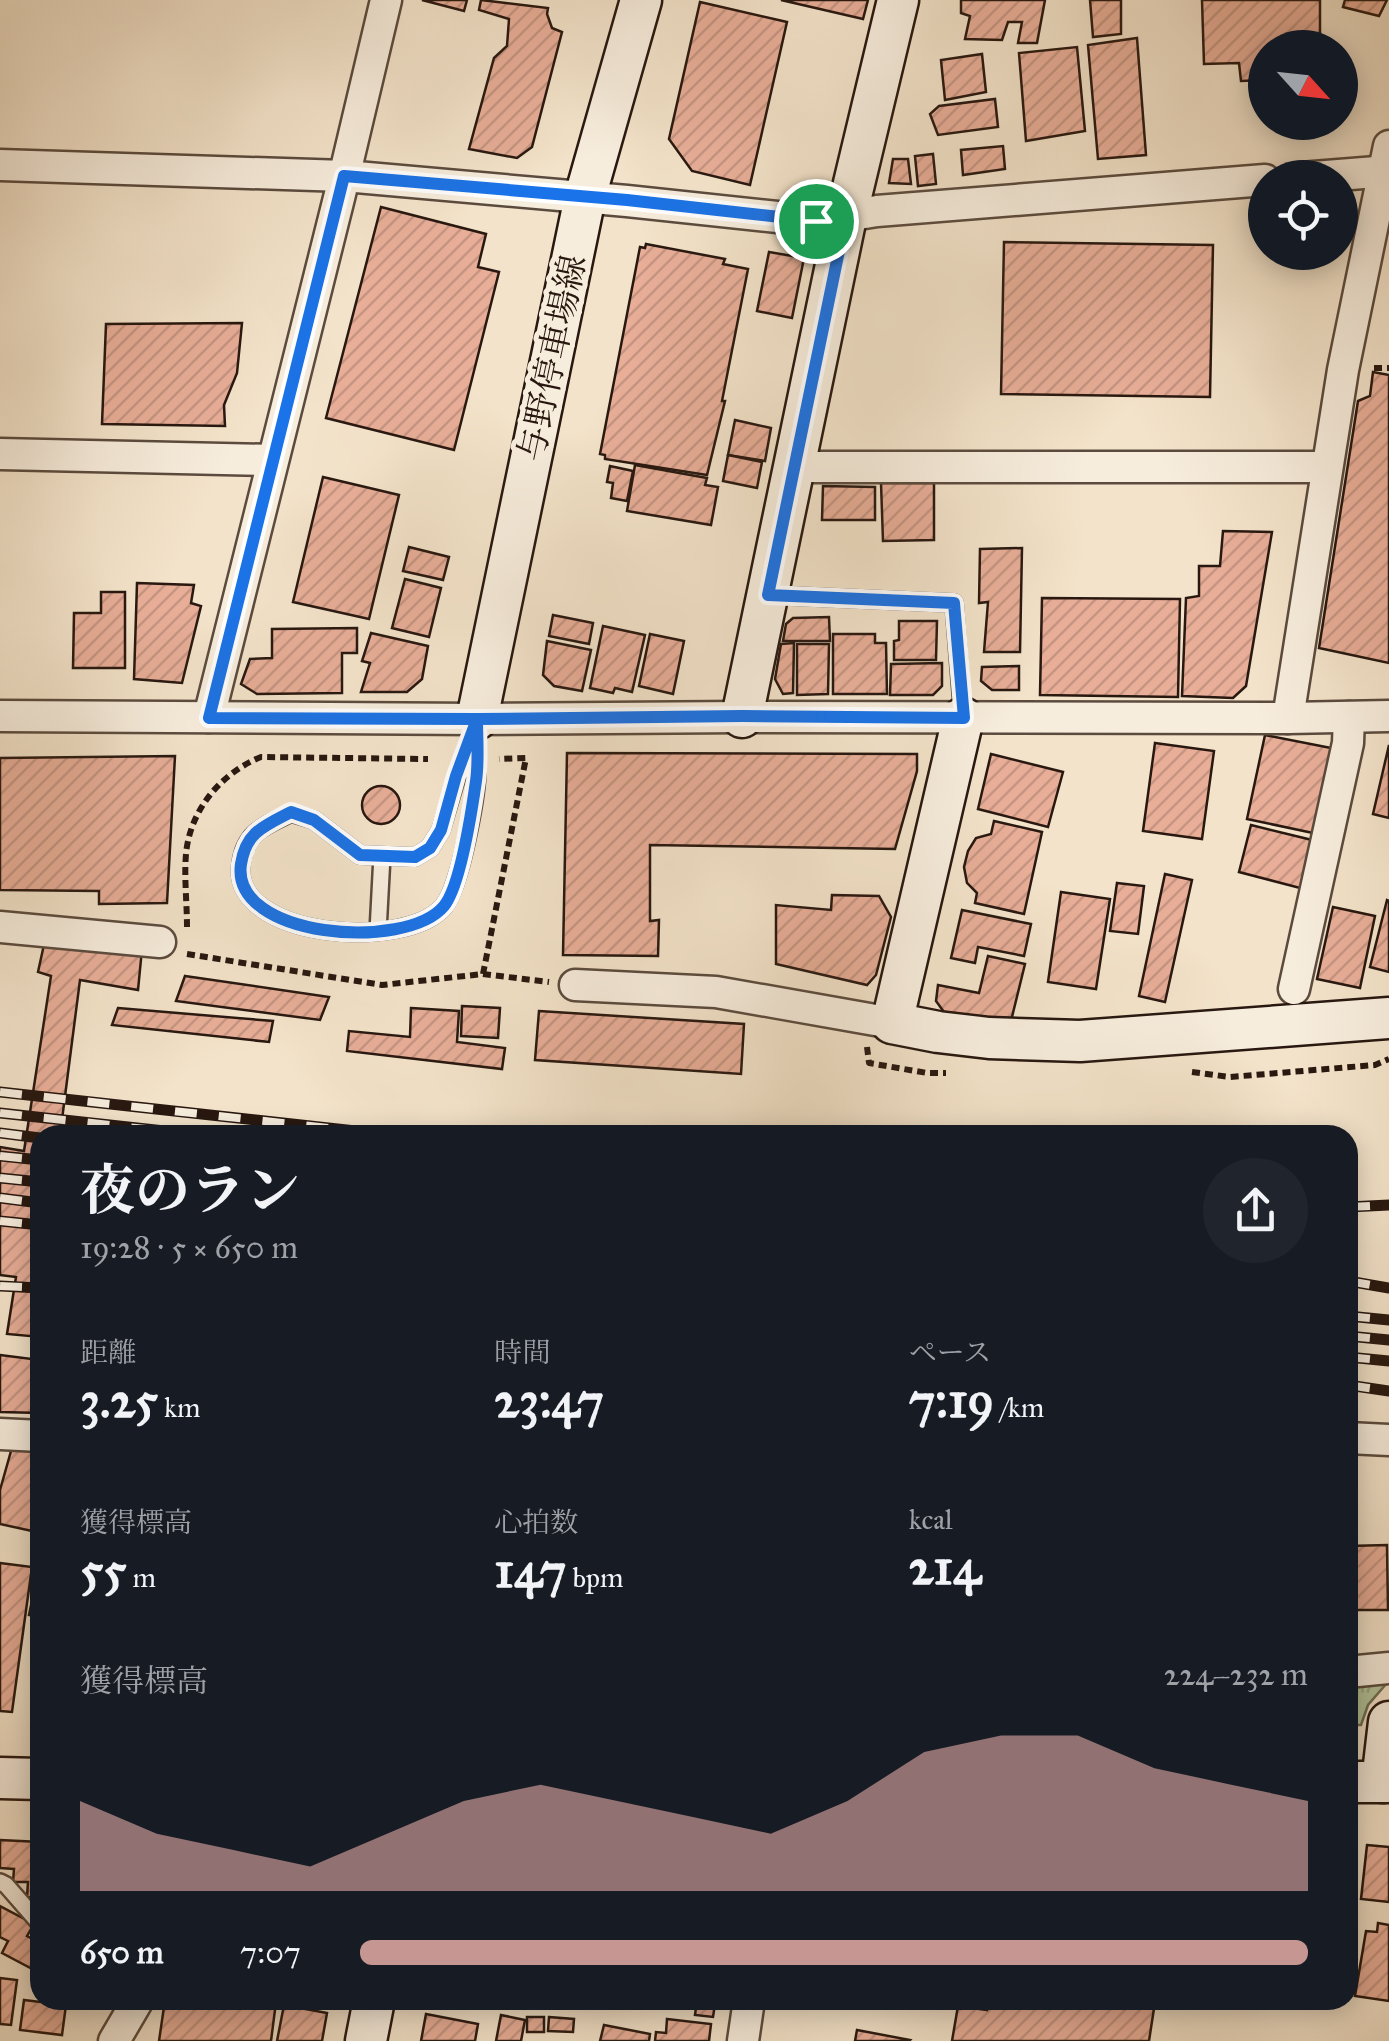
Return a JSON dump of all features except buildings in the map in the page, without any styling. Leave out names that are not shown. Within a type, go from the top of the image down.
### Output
[{"type":"street","points":[[209,718],[386,0]]},
{"type":"street","name":"与野停車場線","points":[[477,719],[585,196],[641,0]]},
{"type":"street","points":[[742,716],[846,217],[898,0]]},
{"type":"street","points":[[1288,718],[1343,370],[1387,162],[1358,167]]},
{"type":"street","points":[[0,166],[344,176],[816,221],[878,211],[1248,181]]},
{"type":"street","points":[[0,454],[272,460]]},
{"type":"street","points":[[796,467],[1326,466]]},
{"type":"street","points":[[0,716],[1389,716]]},
{"type":"street","points":[[1294,989],[1348,743],[1349,717]]},
{"type":"street","points":[[892,1023],[964,718]]},
{"type":"street","points":[[0,926],[160,942]]},
{"type":"street","points":[[575,985],[716,992],[989,1038],[1080,1041],[1389,1018]]},
{"type":"street","points":[[0,1434],[30,1436]]},
{"type":"street","points":[[1358,1438],[1389,1440]]},
{"type":"street","points":[[1358,1671],[1389,1668]]},
{"type":"street","points":[[1373,1782],[1389,1722]]},
{"type":"street","points":[[0,1778],[30,1778]]},
{"type":"street","points":[[114,2041],[132,2010]]},
{"type":"street","points":[[366,2041],[372,2010]]},
{"type":"street","points":[[743,2041],[748,2010]]},
{"type":"lane","points":[[768,595],[954,603],[964,718]]},
{"type":"lane","points":[[477,719],[477,778],[459,873],[445,905],[428,919],[401,929],[322,931],[272,914],[246,892],[240,870],[244,845],[261,827],[291,812],[314,820],[360,855],[415,857],[430,848],[441,830],[477,719]]},
{"type":"lane","points":[[378,931],[382,856]]},
{"type":"lane","points":[[0,1882],[30,1913]]},
{"type":"path","points":[[483,974],[575,985]]},
{"type":"green space","points":[[1387,1683],[1368,1705],[1361,1725],[1358,1725],[1358,1685]]},
{"type":"railway","points":[[0,1092],[301,1125]]},
{"type":"railway","points":[[0,1113],[110,1125]]},
{"type":"railway","points":[[0,1133],[30,1137]]},
{"type":"railway","points":[[0,1156],[30,1159]]},
{"type":"railway","points":[[0,1178],[30,1181]]},
{"type":"railway","points":[[0,1198],[30,1202]]},
{"type":"railway","points":[[1358,1207],[1389,1205]]},
{"type":"railway","points":[[0,1221],[30,1224]]},
{"type":"railway","points":[[1358,1283],[1389,1288]]},
{"type":"railway","points":[[0,1286],[30,1288]]},
{"type":"railway","points":[[1358,1317],[1389,1320]]},
{"type":"railway","points":[[1358,1337],[1389,1340]]},
{"type":"railway","points":[[1358,1358],[1389,1361]]},
{"type":"railway","points":[[1358,1386],[1389,1391]]},
{"type":"route","points":[[816,221],[344,176],[209,718],[477,719],[441,830],[430,848],[415,857],[360,855],[314,820],[291,812],[261,827],[244,845],[240,870],[246,892],[272,914],[322,931],[368,932],[401,929],[428,919],[445,905],[459,873],[477,778],[477,719],[964,718],[954,603],[768,595],[846,217],[816,221]]}]
